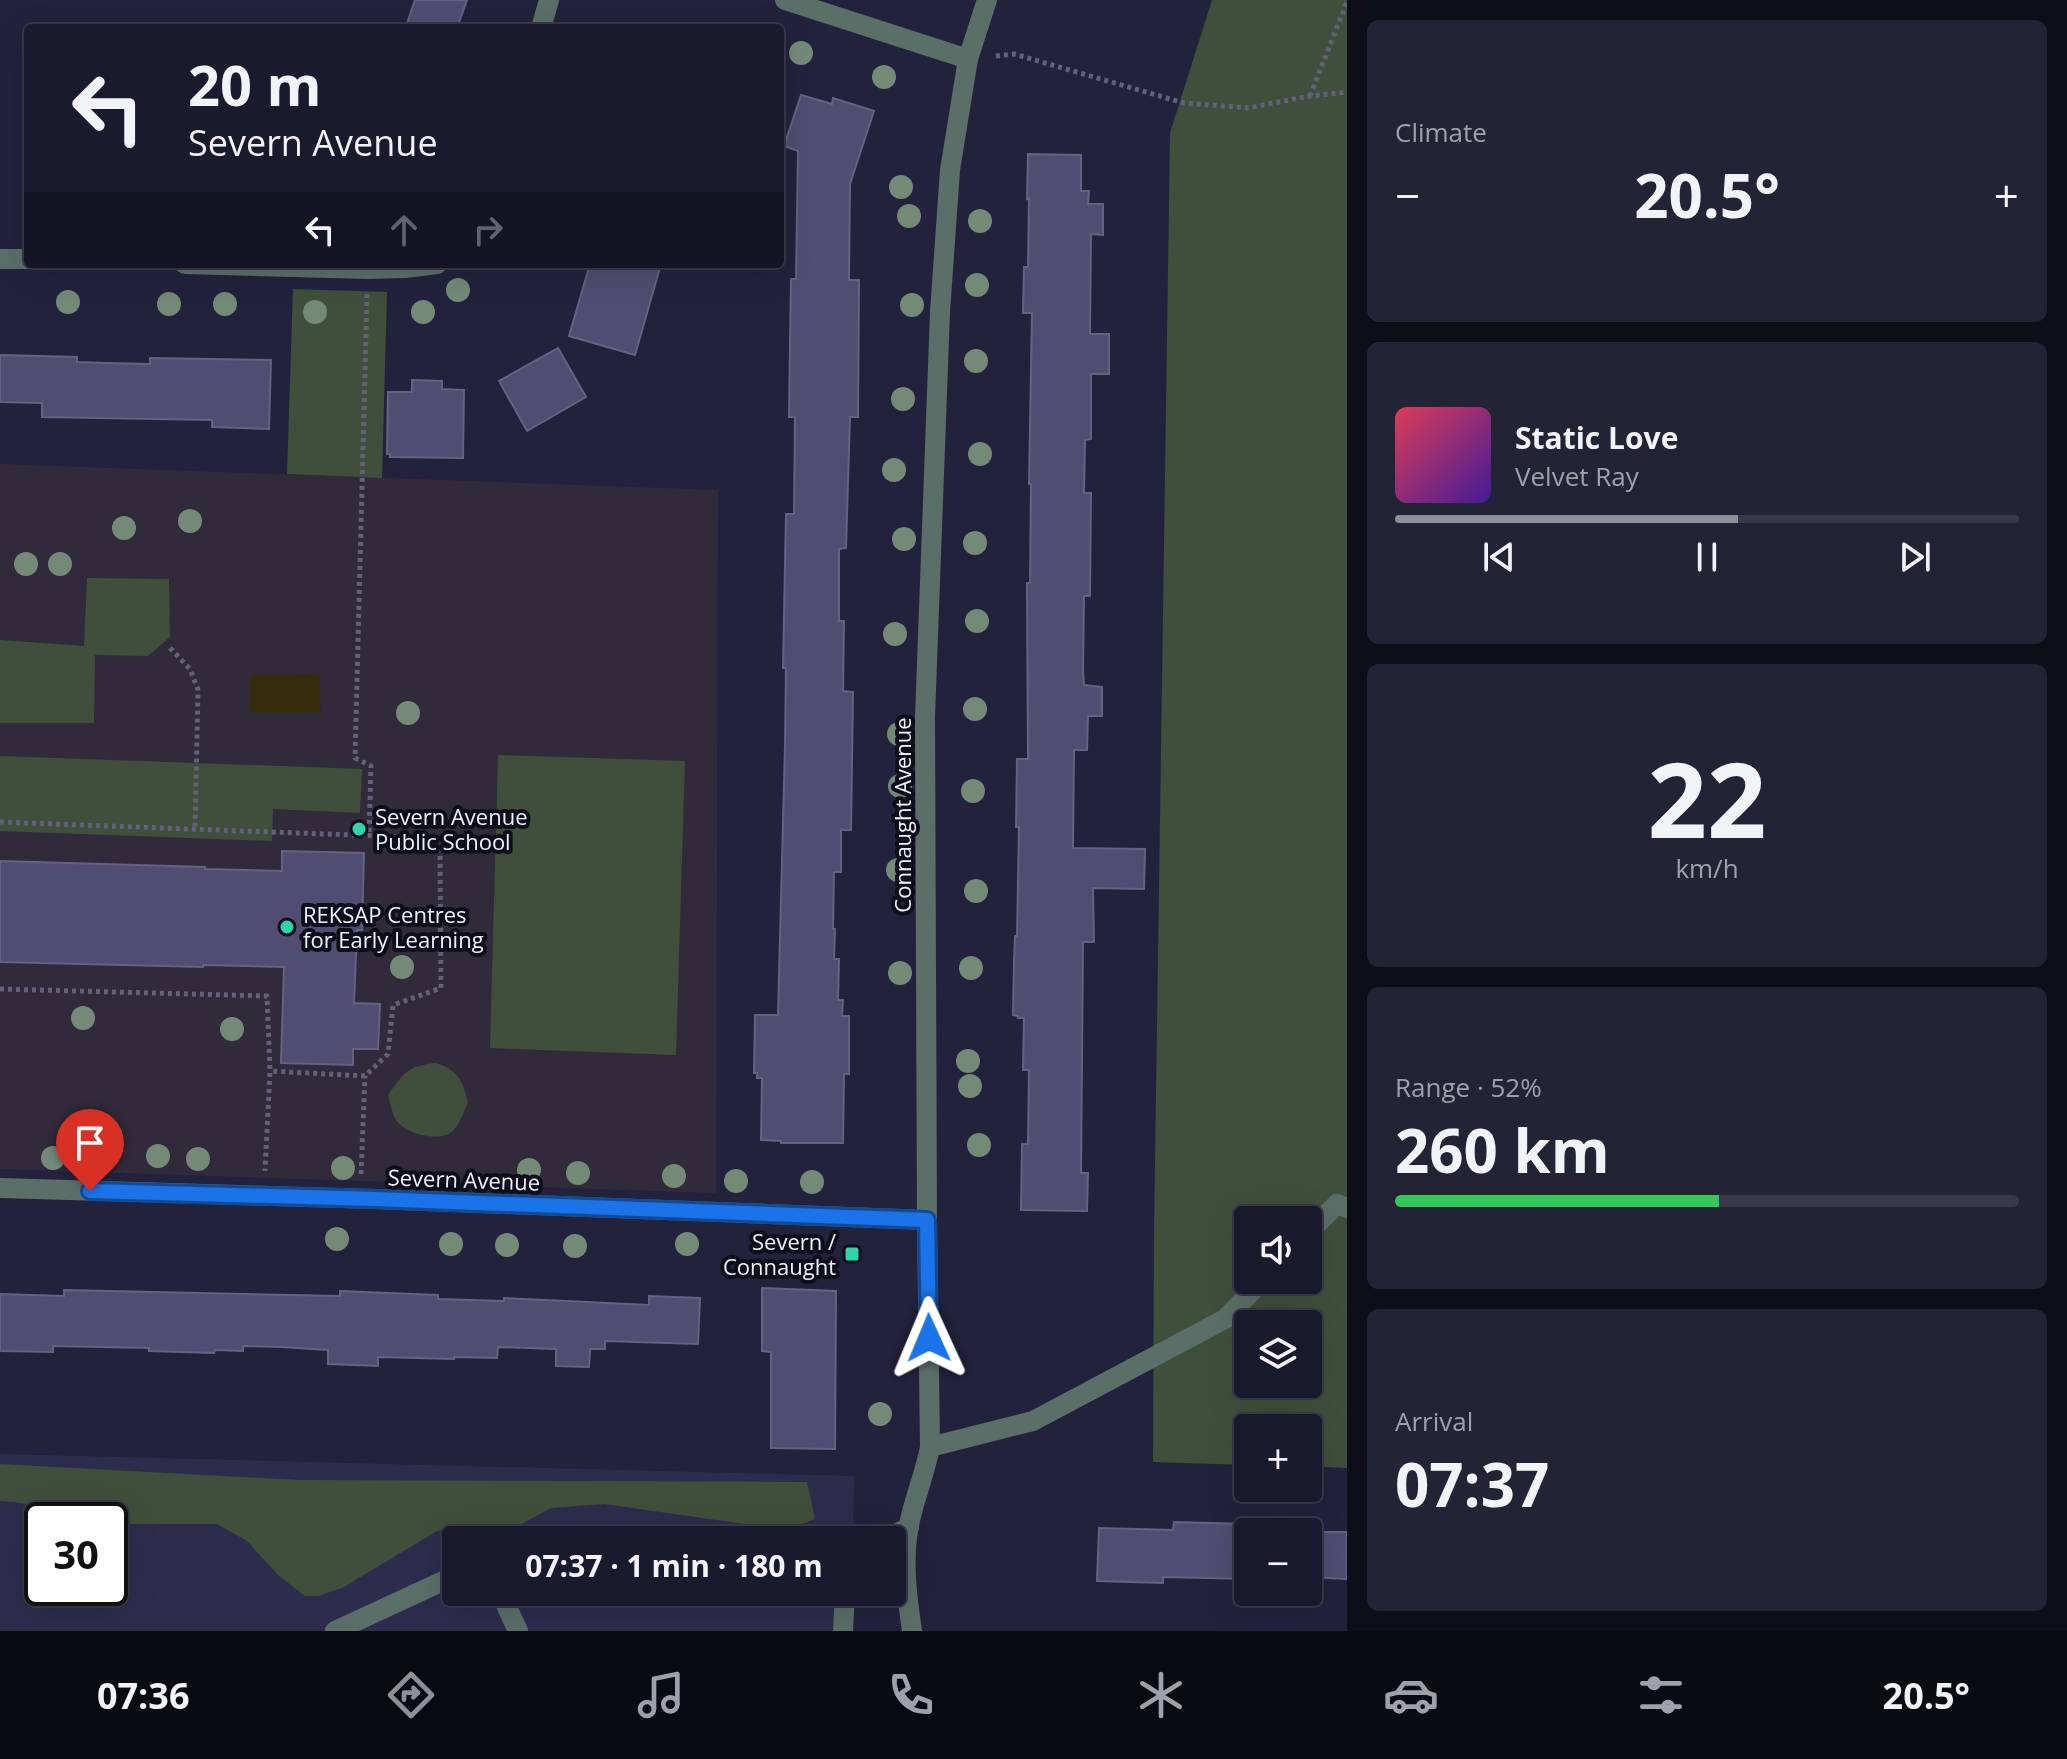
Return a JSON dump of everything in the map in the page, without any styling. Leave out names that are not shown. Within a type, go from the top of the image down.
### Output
[{"type":"street","points":[[542,24],[549,0]]},
{"type":"street","points":[[785,0],[968,59]]},
{"type":"street","name":"Connaught Avenue","points":[[912,1631],[906,1586],[906,1552],[909,1527],[930,1447],[925,717],[940,312],[950,170],[968,59],[987,0]]},
{"type":"street","points":[[0,259],[24,259]]},
{"type":"street","points":[[331,268],[405,268]]},
{"type":"street","name":"Severn Avenue","points":[[0,1188],[927,1220]]},
{"type":"street","points":[[1322,1220],[1344,1200]]},
{"type":"street","points":[[930,1447],[1033,1421],[1225,1319],[1249,1294]]},
{"type":"street","points":[[335,1631],[442,1581]]},
{"type":"street","points":[[506,1606],[518,1631]]},
{"type":"street","points":[[843,1631],[844,1606]]},
{"type":"path","points":[[1310,96],[1347,2]]},
{"type":"path","points":[[968,59],[1014,54],[1184,103],[1248,108],[1347,92]]},
{"type":"path","points":[[368,269],[355,758],[371,766],[369,836]]},
{"type":"path","points":[[170,648],[190,669],[198,690],[195,829]]},
{"type":"path","points":[[0,822],[407,837],[440,851],[441,988],[393,1005],[388,1054],[365,1076],[360,1199]]},
{"type":"path","points":[[0,989],[267,996],[270,1071],[264,1196]]},
{"type":"path","points":[[270,1071],[365,1076]]},
{"type":"shaded area","name":"Severn Avenue Public School","points":[[0,464],[718,490],[716,1193],[0,1169]]},
{"type":"shaded area","points":[[0,1454],[854,1476],[853,1526],[442,1526],[442,1606],[852,1606],[851,1631],[0,1631]]},
{"type":"green space","points":[[1212,0],[1347,0],[1347,1468],[1322,1467],[1322,1414],[1234,1414],[1234,1465],[1153,1462],[1170,133]]},
{"type":"green space","points":[[293,289],[387,292],[382,478],[287,474]]},
{"type":"green space","points":[[87,578],[169,579],[170,637],[148,656],[95,655],[94,723],[0,723],[0,640],[84,646]]},
{"type":"green space","points":[[498,755],[685,761],[676,1055],[490,1048]]},
{"type":"green space","points":[[0,756],[362,769],[360,813],[273,809],[272,841],[0,831]]},
{"type":"green space","points":[[436,1063],[450,1069],[458,1077],[468,1102],[453,1131],[440,1136],[423,1135],[400,1125],[388,1095],[407,1072]]},
{"type":"green space","points":[[0,1464],[300,1480],[807,1482],[815,1519],[797,1526],[759,1526],[604,1504],[551,1508],[518,1526],[442,1526],[442,1531],[342,1588],[318,1596],[305,1596],[278,1575],[247,1541],[217,1524],[128,1524],[128,1502],[24,1504],[0,1501]]},
{"type":"sand","points":[[319,674],[321,713],[250,713],[250,675]]},
{"type":"building","points":[[415,0],[467,0],[458,24],[407,23]]},
{"type":"building","points":[[801,95],[832,104],[833,98],[874,111],[850,184],[849,280],[859,280],[858,417],[850,417],[846,548],[839,549],[839,621],[844,621],[843,691],[853,692],[851,830],[841,830],[841,872],[834,872],[833,929],[834,959],[839,959],[838,1000],[843,1000],[842,1016],[849,1016],[849,1074],[844,1074],[843,1143],[761,1140],[762,1078],[757,1078],[757,1073],[754,1073],[755,1015],[778,1015],[785,746],[786,514],[794,514],[795,417],[789,417],[791,279],[796,279],[798,151],[784,146]]},
{"type":"building","points":[[1028,154],[1081,155],[1081,191],[1089,191],[1088,204],[1103,204],[1103,235],[1091,234],[1090,334],[1109,334],[1109,374],[1091,374],[1091,439],[1085,440],[1084,493],[1091,493],[1090,596],[1084,596],[1083,671],[1084,685],[1102,687],[1102,716],[1088,716],[1087,750],[1074,750],[1073,848],[1145,849],[1144,889],[1093,888],[1094,942],[1083,942],[1081,1173],[1088,1173],[1087,1211],[1021,1210],[1022,1144],[1028,1144],[1029,1070],[1023,1070],[1024,1018],[1013,1015],[1019,827],[1016,827],[1017,759],[1028,759],[1027,583],[1030,583],[1032,313],[1023,313],[1024,267],[1028,267]]},
{"type":"building","points":[[589,268],[660,268],[635,355],[569,336]]},
{"type":"building","points":[[558,348],[586,397],[527,431],[499,381]]},
{"type":"building","points":[[0,355],[77,357],[77,362],[150,364],[150,358],[271,360],[269,429],[212,427],[212,420],[42,417],[42,403],[0,402]]},
{"type":"building","points":[[412,380],[442,381],[442,389],[464,390],[463,458],[390,457],[387,454],[388,392],[412,392]]},
{"type":"building","points":[[282,851],[364,853],[362,930],[357,930],[354,1003],[380,1004],[378,1049],[353,1049],[353,1065],[281,1063],[284,967],[0,962],[0,861],[282,871]]},
{"type":"building","points":[[762,1288],[836,1291],[835,1449],[771,1448],[771,1352],[762,1351]]},
{"type":"building","points":[[64,1290],[340,1296],[340,1291],[438,1295],[438,1299],[504,1301],[504,1298],[649,1305],[649,1296],[700,1298],[698,1344],[605,1341],[605,1349],[590,1349],[589,1367],[556,1366],[556,1349],[498,1347],[497,1358],[378,1357],[378,1366],[328,1364],[328,1350],[282,1347],[243,1346],[243,1351],[215,1350],[214,1353],[53,1346],[53,1352],[0,1351],[0,1294],[64,1296]]},
{"type":"building","points":[[1174,1522],[1234,1524],[1234,1579],[1163,1577],[1163,1583],[1097,1581],[1099,1528],[1173,1530]]},
{"type":"building","points":[[1322,1532],[1347,1532],[1347,1579],[1322,1578]]},
{"type":"place","name":"Severn Avenue Public School","points":[[359,829]]},
{"type":"place","name":"REKSAP Centres for Early Learning","points":[[287,927]]},
{"type":"place","name":"Severn / Connaught","points":[[852,1254]]},
{"type":"route","points":[[90,1191],[927,1220],[929,1338]]}]
